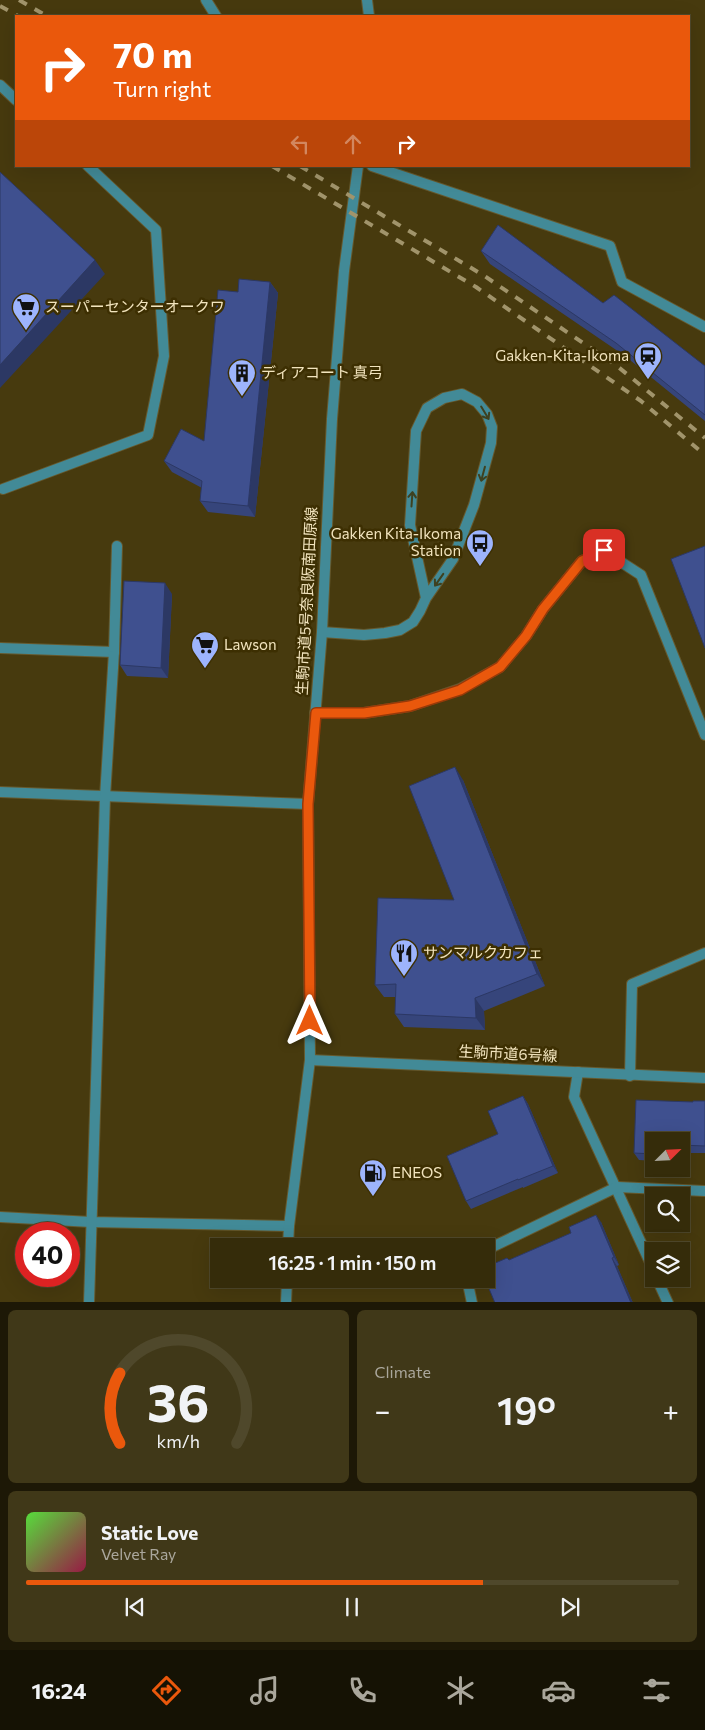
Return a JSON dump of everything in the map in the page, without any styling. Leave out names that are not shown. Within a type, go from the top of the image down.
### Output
[{"type":"street","points":[[206,0],[215,15]]},
{"type":"street","points":[[367,0],[369,15]]},
{"type":"street","points":[[0,85],[15,99]]},
{"type":"street","points":[[3,489],[148,435],[164,356],[156,230],[89,167]]},
{"type":"street","name":"生駒市道5号奈良阪南田原線","points":[[288,1238],[310,1060],[308,804],[322,632],[332,410],[344,271],[358,167]]},
{"type":"street","points":[[375,167],[610,246],[622,282],[705,327]]},
{"type":"street","points":[[322,632],[364,635],[385,634],[400,630],[413,622],[426,598],[453,560],[474,505],[491,443],[492,427],[488,414],[478,402],[462,394],[444,398],[427,408],[416,431],[410,525],[426,598]]},
{"type":"street","points":[[89,1302],[105,797],[114,652],[117,546]]},
{"type":"street","points":[[316,713],[364,713],[410,706],[460,690],[500,667],[526,636],[543,609],[582,561],[604,550],[641,575],[705,735]]},
{"type":"street","points":[[0,648],[114,652]]},
{"type":"street","points":[[0,792],[308,804]]},
{"type":"street","points":[[630,1076],[632,984],[705,953]]},
{"type":"street","name":"生駒市道6号線","points":[[310,1060],[705,1078]]},
{"type":"street","points":[[578,1072],[574,1097],[645,1251]]},
{"type":"street","points":[[495,1246],[617,1187],[705,1191]]},
{"type":"street","points":[[0,1217],[91,1222],[289,1226]]},
{"type":"street","points":[[661,1287],[668,1302]]},
{"type":"street","points":[[286,1302],[287,1288]]},
{"type":"street","points":[[469,1288],[472,1302]]},
{"type":"building","name":"スーパーセンターオークワ","points":[[0,172],[95,260],[0,365]]},
{"type":"building","points":[[498,225],[603,303],[614,295],[705,366],[705,415],[616,343],[481,251]]},
{"type":"building","name":"ディアコート 真弓","points":[[239,279],[270,282],[248,506],[200,501],[202,481],[164,461],[181,429],[204,441],[218,290],[238,292]]},
{"type":"building","points":[[705,546],[705,648],[671,559]]},
{"type":"building","points":[[124,581],[165,583],[161,668],[120,665]]},
{"type":"building","points":[[455,767],[537,974],[475,998],[476,1018],[395,1014],[396,984],[375,985],[378,898],[454,900],[409,786]]},
{"type":"building","points":[[523,1096],[553,1166],[466,1201],[447,1156],[498,1134],[488,1111]]},
{"type":"building","points":[[636,1100],[705,1101],[705,1146],[690,1145],[690,1132],[645,1132],[645,1154],[634,1153]]},
{"type":"building","points":[[596,1215],[631,1302],[495,1302],[489,1288],[495,1288],[495,1263],[507,1258],[509,1260],[571,1233],[569,1227]]},
{"type":"railway","points":[[19,0],[45,15]]},
{"type":"railway","points":[[0,6],[16,15]]},
{"type":"railway","points":[[274,167],[476,287],[641,401],[705,455]]},
{"type":"railway","points":[[302,167],[483,275],[617,366],[705,438]]},
{"type":"place","name":"スーパーセンターオークワ","points":[[26,331]]},
{"type":"place","name":"Gakken-Kita-Ikoma","points":[[648,380]]},
{"type":"place","name":"ディアコート 真弓","points":[[242,397]]},
{"type":"place","name":"Gakken Kita-Ikoma Station","points":[[480,567]]},
{"type":"place","name":"Lawson","points":[[205,669]]},
{"type":"place","name":"サンマルクカフェ","points":[[404,977]]},
{"type":"place","name":"ENEOS","points":[[373,1197]]},
{"type":"route","points":[[310,1021],[308,804],[316,713],[364,713],[410,706],[460,690],[500,667],[526,636],[543,609],[582,561],[604,550]]}]
